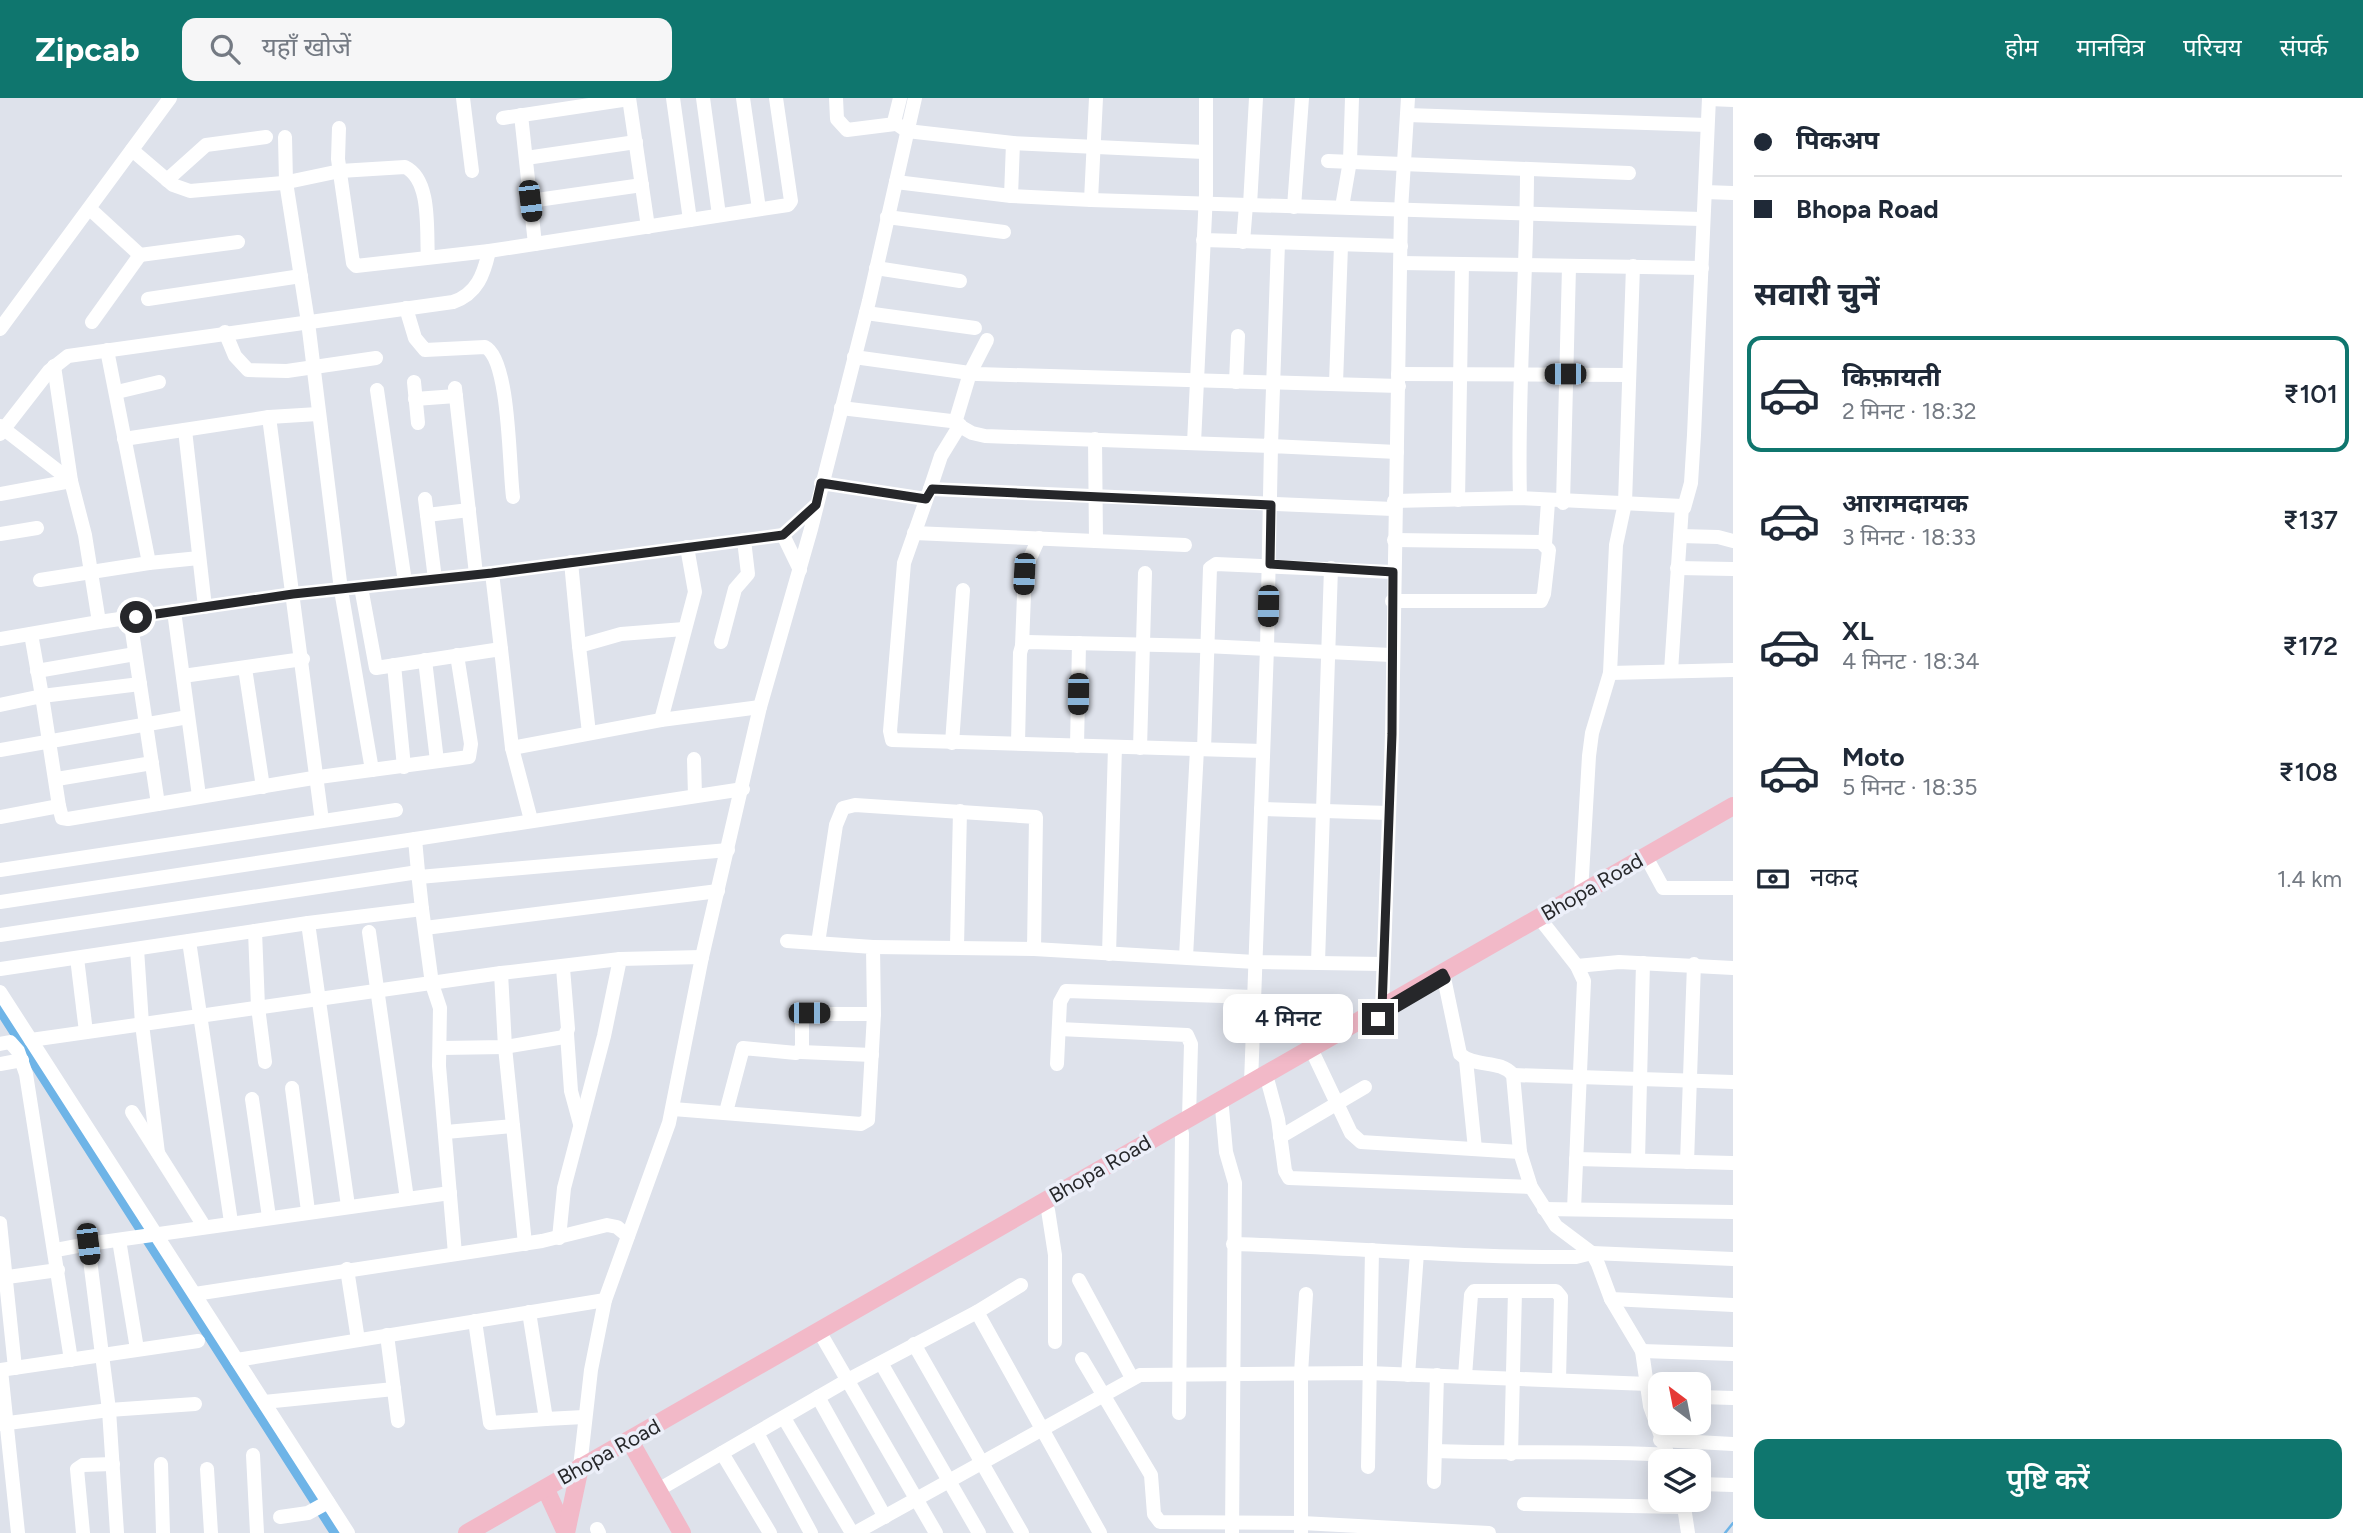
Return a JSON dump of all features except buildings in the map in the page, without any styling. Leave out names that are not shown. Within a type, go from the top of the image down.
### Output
[{"type":"main road","name":"Bhopa Road","points":[[821,1335],[1048,1210],[1185,1126],[1223,1108],[1260,1082],[1314,1055],[1581,893],[1733,806]]},
{"type":"main road","name":"Bhopa Road","points":[[467,1533],[632,1444],[1185,1126],[1382,1009],[1544,925],[1733,817]]},
{"type":"main road","points":[[632,1444],[682,1533]]},
{"type":"main road","name":"Bhopa Road","points":[[482,1533],[548,1494],[580,1471]]},
{"type":"main road","points":[[566,1533],[580,1471]]},
{"type":"main road","points":[[548,1494],[566,1533]]},
{"type":"street","points":[[0,330],[170,98]]},
{"type":"street","points":[[463,98],[472,171]]},
{"type":"street","points":[[503,118],[579,102],[629,98],[648,227]]},
{"type":"street","points":[[673,98],[690,220]]},
{"type":"street","points":[[703,98],[719,215]]},
{"type":"street","points":[[743,98],[759,209]]},
{"type":"street","points":[[339,128],[340,171],[355,266],[489,251],[791,203],[776,98]]},
{"type":"street","points":[[836,98],[837,119],[847,130],[901,127],[1013,143],[1204,152]]},
{"type":"street","points":[[580,1471],[584,1417],[604,1300],[673,1109],[702,957],[760,707],[800,570],[866,313],[896,182],[901,127],[900,98]]},
{"type":"street","points":[[901,127],[915,98]]},
{"type":"street","points":[[1091,200],[1097,98]]},
{"type":"street","points":[[1194,443],[1199,381],[1203,204],[1206,194],[1206,98]]},
{"type":"street","points":[[1243,242],[1256,98]]},
{"type":"street","points":[[1294,207],[1303,98]]},
{"type":"street","points":[[1342,207],[1350,161],[1352,98]]},
{"type":"street","points":[[1382,1009],[1401,210],[1408,98]]},
{"type":"street","points":[[1671,671],[1677,568],[1684,508],[1691,484],[1702,268],[1701,219],[1705,192],[1709,99],[1733,100]]},
{"type":"street","points":[[1407,115],[1707,125]]},
{"type":"street","points":[[521,116],[535,244]]},
{"type":"street","points":[[285,137],[286,182],[308,322],[341,590],[372,770]]},
{"type":"street","points":[[167,180],[206,145],[266,138]]},
{"type":"street","points":[[526,158],[636,142]]},
{"type":"street","points":[[1011,196],[1013,143]]},
{"type":"street","points":[[132,150],[167,180],[190,191],[286,182],[340,171],[400,166],[414,173],[421,185],[428,257]]},
{"type":"street","points":[[1328,161],[1629,173]]},
{"type":"street","points":[[1520,498],[1518,428],[1522,374],[1527,170]]},
{"type":"street","points":[[896,182],[1011,196],[1091,200],[1401,210],[1527,211],[1701,219]]},
{"type":"street","points":[[530,201],[642,185]]},
{"type":"street","points":[[1705,192],[1733,193]]},
{"type":"street","points":[[90,209],[140,255]]},
{"type":"street","points":[[887,217],[1004,232]]},
{"type":"street","points":[[1203,240],[1401,246]]},
{"type":"street","points":[[92,322],[140,255],[238,242]]},
{"type":"street","points":[[1278,243],[1270,564],[1254,997],[1260,1082],[1280,1137],[1285,1171],[1289,1178],[1531,1187]]},
{"type":"street","points":[[1336,383],[1341,246]]},
{"type":"street","points":[[71,481],[1,429],[54,366],[68,356],[462,299],[482,279],[489,251]]},
{"type":"street","points":[[1401,262],[1702,268]]},
{"type":"street","points":[[1458,500],[1462,264]]},
{"type":"street","points":[[1581,893],[1589,756],[1592,733],[1610,673],[1616,545],[1625,503],[1633,266]]},
{"type":"street","points":[[1563,503],[1569,267]]},
{"type":"street","points":[[876,268],[960,281]]},
{"type":"street","points":[[148,299],[301,276]]},
{"type":"street","points":[[407,309],[415,338],[425,350],[485,347],[495,355],[505,394],[513,497]]},
{"type":"street","points":[[866,313],[975,328]]},
{"type":"street","points":[[225,332],[235,356],[246,370],[281,371],[376,358]]},
{"type":"street","points":[[1236,382],[1238,336]]},
{"type":"street","points":[[987,341],[970,373],[958,424],[941,456],[902,576],[890,736],[896,742],[1264,751]]},
{"type":"street","points":[[107,350],[149,563]]},
{"type":"street","points":[[854,357],[970,373],[1275,384],[1399,380],[1461,374],[1628,374]]},
{"type":"street","points":[[54,366],[71,481],[85,535],[99,622]]},
{"type":"street","points":[[117,392],[159,382]]},
{"type":"street","points":[[414,382],[418,423]]},
{"type":"street","points":[[377,390],[405,582]]},
{"type":"street","points":[[415,399],[455,392],[476,574]]},
{"type":"street","points":[[841,408],[958,424],[985,436],[1397,452]]},
{"type":"street","points":[[124,439],[269,417],[318,414]]},
{"type":"street","points":[[269,417],[323,821]]},
{"type":"street","points":[[185,430],[205,607]]},
{"type":"street","points":[[1095,439],[1098,497],[1096,541]]},
{"type":"street","points":[[0,494],[71,481]]},
{"type":"street","points":[[821,483],[928,494],[1098,497],[1271,505],[1394,505],[1520,498],[1563,503],[1678,505],[1684,508]]},
{"type":"street","points":[[425,499],[435,579]]},
{"type":"street","points":[[1392,601],[1541,601],[1549,550],[1545,544],[1548,502]]},
{"type":"street","points":[[0,639],[293,594],[492,573],[783,535],[816,505]]},
{"type":"street","points":[[427,515],[469,510]]},
{"type":"street","points":[[0,534],[37,528]]},
{"type":"street","points":[[914,533],[1185,545]]},
{"type":"street","points":[[783,535],[800,570]]},
{"type":"street","points":[[1681,536],[1718,537],[1733,541]]},
{"type":"street","points":[[1018,743],[1025,569],[1039,538]]},
{"type":"street","points":[[721,642],[735,589],[748,573],[744,540]]},
{"type":"street","points":[[1394,540],[1545,544]]},
{"type":"street","points":[[661,720],[695,588],[687,547]]},
{"type":"street","points":[[40,580],[89,571],[199,558]]},
{"type":"street","points":[[571,562],[589,733]]},
{"type":"street","points":[[1186,957],[1210,568],[1216,564],[1270,564],[1393,572]]},
{"type":"street","points":[[1318,962],[1331,568]]},
{"type":"street","points":[[1677,568],[1733,569]]},
{"type":"street","points":[[492,573],[512,748],[531,820]]},
{"type":"street","points":[[1140,748],[1140,646],[1144,573]]},
{"type":"street","points":[[362,587],[374,666],[501,649]]},
{"type":"street","points":[[952,743],[963,590]]},
{"type":"street","points":[[174,611],[199,796]]},
{"type":"street","points":[[130,618],[158,804]]},
{"type":"street","points":[[579,646],[621,634],[684,629]]},
{"type":"street","points":[[31,634],[51,740],[59,806],[61,816],[68,819],[199,796],[467,758],[472,754],[457,656]]},
{"type":"street","points":[[1021,646],[1040,641],[1327,650],[1391,655]]},
{"type":"street","points":[[1077,746],[1079,643]]},
{"type":"street","points":[[37,671],[135,654]]},
{"type":"street","points":[[183,677],[303,659]]},
{"type":"street","points":[[425,660],[437,761]]},
{"type":"street","points":[[394,665],[404,767]]},
{"type":"street","points":[[245,668],[263,787]]},
{"type":"street","points":[[1610,673],[1733,670]]},
{"type":"street","points":[[0,705],[42,696],[140,684]]},
{"type":"street","points":[[512,748],[661,720],[760,707]]},
{"type":"street","points":[[0,750],[188,717]]},
{"type":"street","points":[[1109,954],[1115,747]]},
{"type":"street","points":[[694,759],[695,796]]},
{"type":"street","points":[[57,779],[152,763]]},
{"type":"street","points":[[0,902],[743,789]]},
{"type":"street","points":[[818,943],[839,813],[843,808],[855,805],[1036,817],[1034,949]]},
{"type":"street","points":[[0,817],[59,806]]},
{"type":"street","points":[[1261,809],[1388,813]]},
{"type":"street","points":[[0,870],[396,810]]},
{"type":"street","points":[[957,946],[960,811]]},
{"type":"street","points":[[415,839],[432,984],[440,1008],[439,1066],[455,1254]]},
{"type":"street","points":[[0,935],[418,875],[728,850]]},
{"type":"street","points":[[1650,864],[1663,888],[1733,888]]},
{"type":"street","points":[[425,928],[718,891]]},
{"type":"street","points":[[0,969],[308,923],[422,909]]},
{"type":"street","points":[[308,923],[348,1206]]},
{"type":"street","points":[[1544,925],[1577,966],[1584,981],[1574,1209]]},
{"type":"street","points":[[255,931],[258,1007],[265,1062]]},
{"type":"street","points":[[369,932],[407,1199]]},
{"type":"street","points":[[189,941],[231,1222]]},
{"type":"street","points":[[787,941],[873,947],[1034,949],[1255,962],[1383,964]]},
{"type":"street","points":[[673,1109],[777,1119],[866,1122],[869,1116],[874,1014],[873,947]]},
{"type":"street","points":[[137,949],[142,1024],[158,1153]]},
{"type":"street","points":[[31,1040],[501,973],[563,968],[620,959],[702,957]]},
{"type":"street","points":[[77,958],[86,1032]]},
{"type":"street","points":[[559,1238],[562,1197],[604,1036],[620,959]]},
{"type":"street","points":[[1577,966],[1643,963],[1733,968]]},
{"type":"street","points":[[1638,1160],[1643,963]]},
{"type":"street","points":[[1687,1162],[1694,964]]},
{"type":"street","points":[[563,968],[571,1091],[581,1126]]},
{"type":"street","points":[[501,973],[505,1047],[525,1244]]},
{"type":"street","points":[[1444,976],[1456,1046],[1466,1060],[1475,1149]]},
{"type":"street","points":[[1057,1064],[1060,1002],[1066,991],[1254,997]]},
{"type":"street","points":[[0,992],[264,1402],[323,1505],[348,1533]]},
{"type":"street","points":[[801,1052],[802,1019],[806,1014],[874,1014]]},
{"type":"street","points":[[1059,1029],[1187,1035],[1191,1044],[1185,1126],[1178,1373],[1180,1413]]},
{"type":"street","points":[[441,1048],[505,1047],[544,1042],[567,1034]]},
{"type":"street","points":[[0,1044],[13,1044],[22,1060],[39,1146],[71,1360]]},
{"type":"street","points":[[726,1112],[743,1048],[872,1055]]},
{"type":"street","points":[[1314,1055],[1351,1133],[1361,1142],[1520,1152]]},
{"type":"street","points":[[0,1063],[22,1060]]},
{"type":"street","points":[[1466,1060],[1505,1068],[1513,1075],[1733,1082]]},
{"type":"street","points":[[1513,1075],[1520,1152],[1531,1187],[1563,1233],[1592,1253],[1611,1299],[1642,1351],[1648,1373]]},
{"type":"street","points":[[1280,1137],[1365,1087]]},
{"type":"street","points":[[292,1088],[308,1211]]},
{"type":"street","points":[[252,1099],[269,1217]]},
{"type":"street","points":[[1223,1108],[1226,1152],[1235,1183],[1231,1373],[1232,1527]]},
{"type":"street","points":[[132,1112],[204,1226]]},
{"type":"street","points":[[446,1132],[513,1126]]},
{"type":"street","points":[[1576,1159],[1733,1163]]},
{"type":"street","points":[[55,1250],[231,1222],[450,1193]]},
{"type":"street","points":[[1544,1209],[1733,1212]]},
{"type":"street","points":[[1048,1210],[1055,1255],[1055,1342]]},
{"type":"street","points":[[0,1223],[6,1370],[4,1424],[18,1533]]},
{"type":"street","points":[[195,1294],[525,1244],[607,1225],[617,1227],[628,1236]]},
{"type":"street","points":[[119,1240],[137,1349]]},
{"type":"street","points":[[88,1244],[109,1410],[117,1533]]},
{"type":"street","points":[[1233,1244],[1418,1253],[1577,1257],[1592,1253],[1733,1259]]},
{"type":"street","points":[[1368,1467],[1372,1250]]},
{"type":"street","points":[[1408,1375],[1418,1253]]},
{"type":"street","points":[[347,1269],[358,1340]]},
{"type":"street","points":[[3,1277],[58,1270]]},
{"type":"street","points":[[1079,1280],[1132,1378]]},
{"type":"street","points":[[657,1490],[846,1381],[977,1312],[1021,1285]]},
{"type":"street","points":[[1465,1376],[1471,1295],[1479,1290],[1556,1291],[1561,1294],[1559,1379]]},
{"type":"street","points":[[1511,1454],[1515,1291]]},
{"type":"street","points":[[1302,1528],[1301,1373],[1306,1294]]},
{"type":"street","points":[[1611,1299],[1733,1305]]},
{"type":"street","points":[[237,1360],[604,1300]]},
{"type":"street","points":[[528,1312],[546,1419]]},
{"type":"street","points":[[977,1312],[1100,1533]]},
{"type":"street","points":[[475,1321],[490,1423],[584,1417]]},
{"type":"street","points":[[387,1335],[398,1421]]},
{"type":"street","points":[[821,1335],[936,1533]]},
{"type":"street","points":[[6,1370],[198,1341]]},
{"type":"street","points":[[914,1344],[1022,1533]]},
{"type":"street","points":[[1642,1351],[1733,1354]]},
{"type":"street","points":[[1082,1359],[1151,1475],[1155,1518],[1160,1522],[1180,1528],[1489,1533]]},
{"type":"street","points":[[881,1363],[979,1533]]},
{"type":"street","points":[[784,1418],[854,1533],[1132,1378],[1149,1373],[1368,1373],[1559,1379],[1648,1391]]},
{"type":"street","points":[[1434,1482],[1437,1376]]},
{"type":"street","points":[[264,1402],[394,1389]]},
{"type":"street","points":[[818,1397],[886,1517]]},
{"type":"street","points":[[1712,1397],[1733,1398]]},
{"type":"street","points":[[4,1424],[109,1410],[195,1404]]},
{"type":"street","points":[[757,1433],[811,1533]]},
{"type":"street","points":[[1659,1435],[1664,1449]]},
{"type":"street","points":[[1660,1440],[1733,1444]]},
{"type":"street","points":[[1435,1451],[1511,1454],[1616,1451],[1648,1455]]},
{"type":"street","points":[[722,1453],[770,1533]]},
{"type":"street","points":[[253,1455],[257,1533]]},
{"type":"street","points":[[83,1533],[77,1469],[83,1465],[113,1464]]},
{"type":"street","points":[[161,1464],[163,1533]]},
{"type":"street","points":[[207,1469],[211,1533]]},
{"type":"street","points":[[1711,1484],[1733,1485]]},
{"type":"street","points":[[1524,1503],[1648,1503]]},
{"type":"street","points":[[280,1517],[323,1505]]},
{"type":"street","points":[[1684,1512],[1688,1533]]},
{"type":"waterway","points":[[0,1010],[335,1533]]},
{"type":"waterway","points":[[1725,1533],[1733,1523]]},
{"type":"route","points":[[136,617],[293,594],[492,573],[783,535],[816,505],[821,483],[926,499],[932,489],[1271,505],[1270,564],[1393,572],[1392,734],[1382,1009],[1443,973],[1446,979],[1378,1019]]}]
